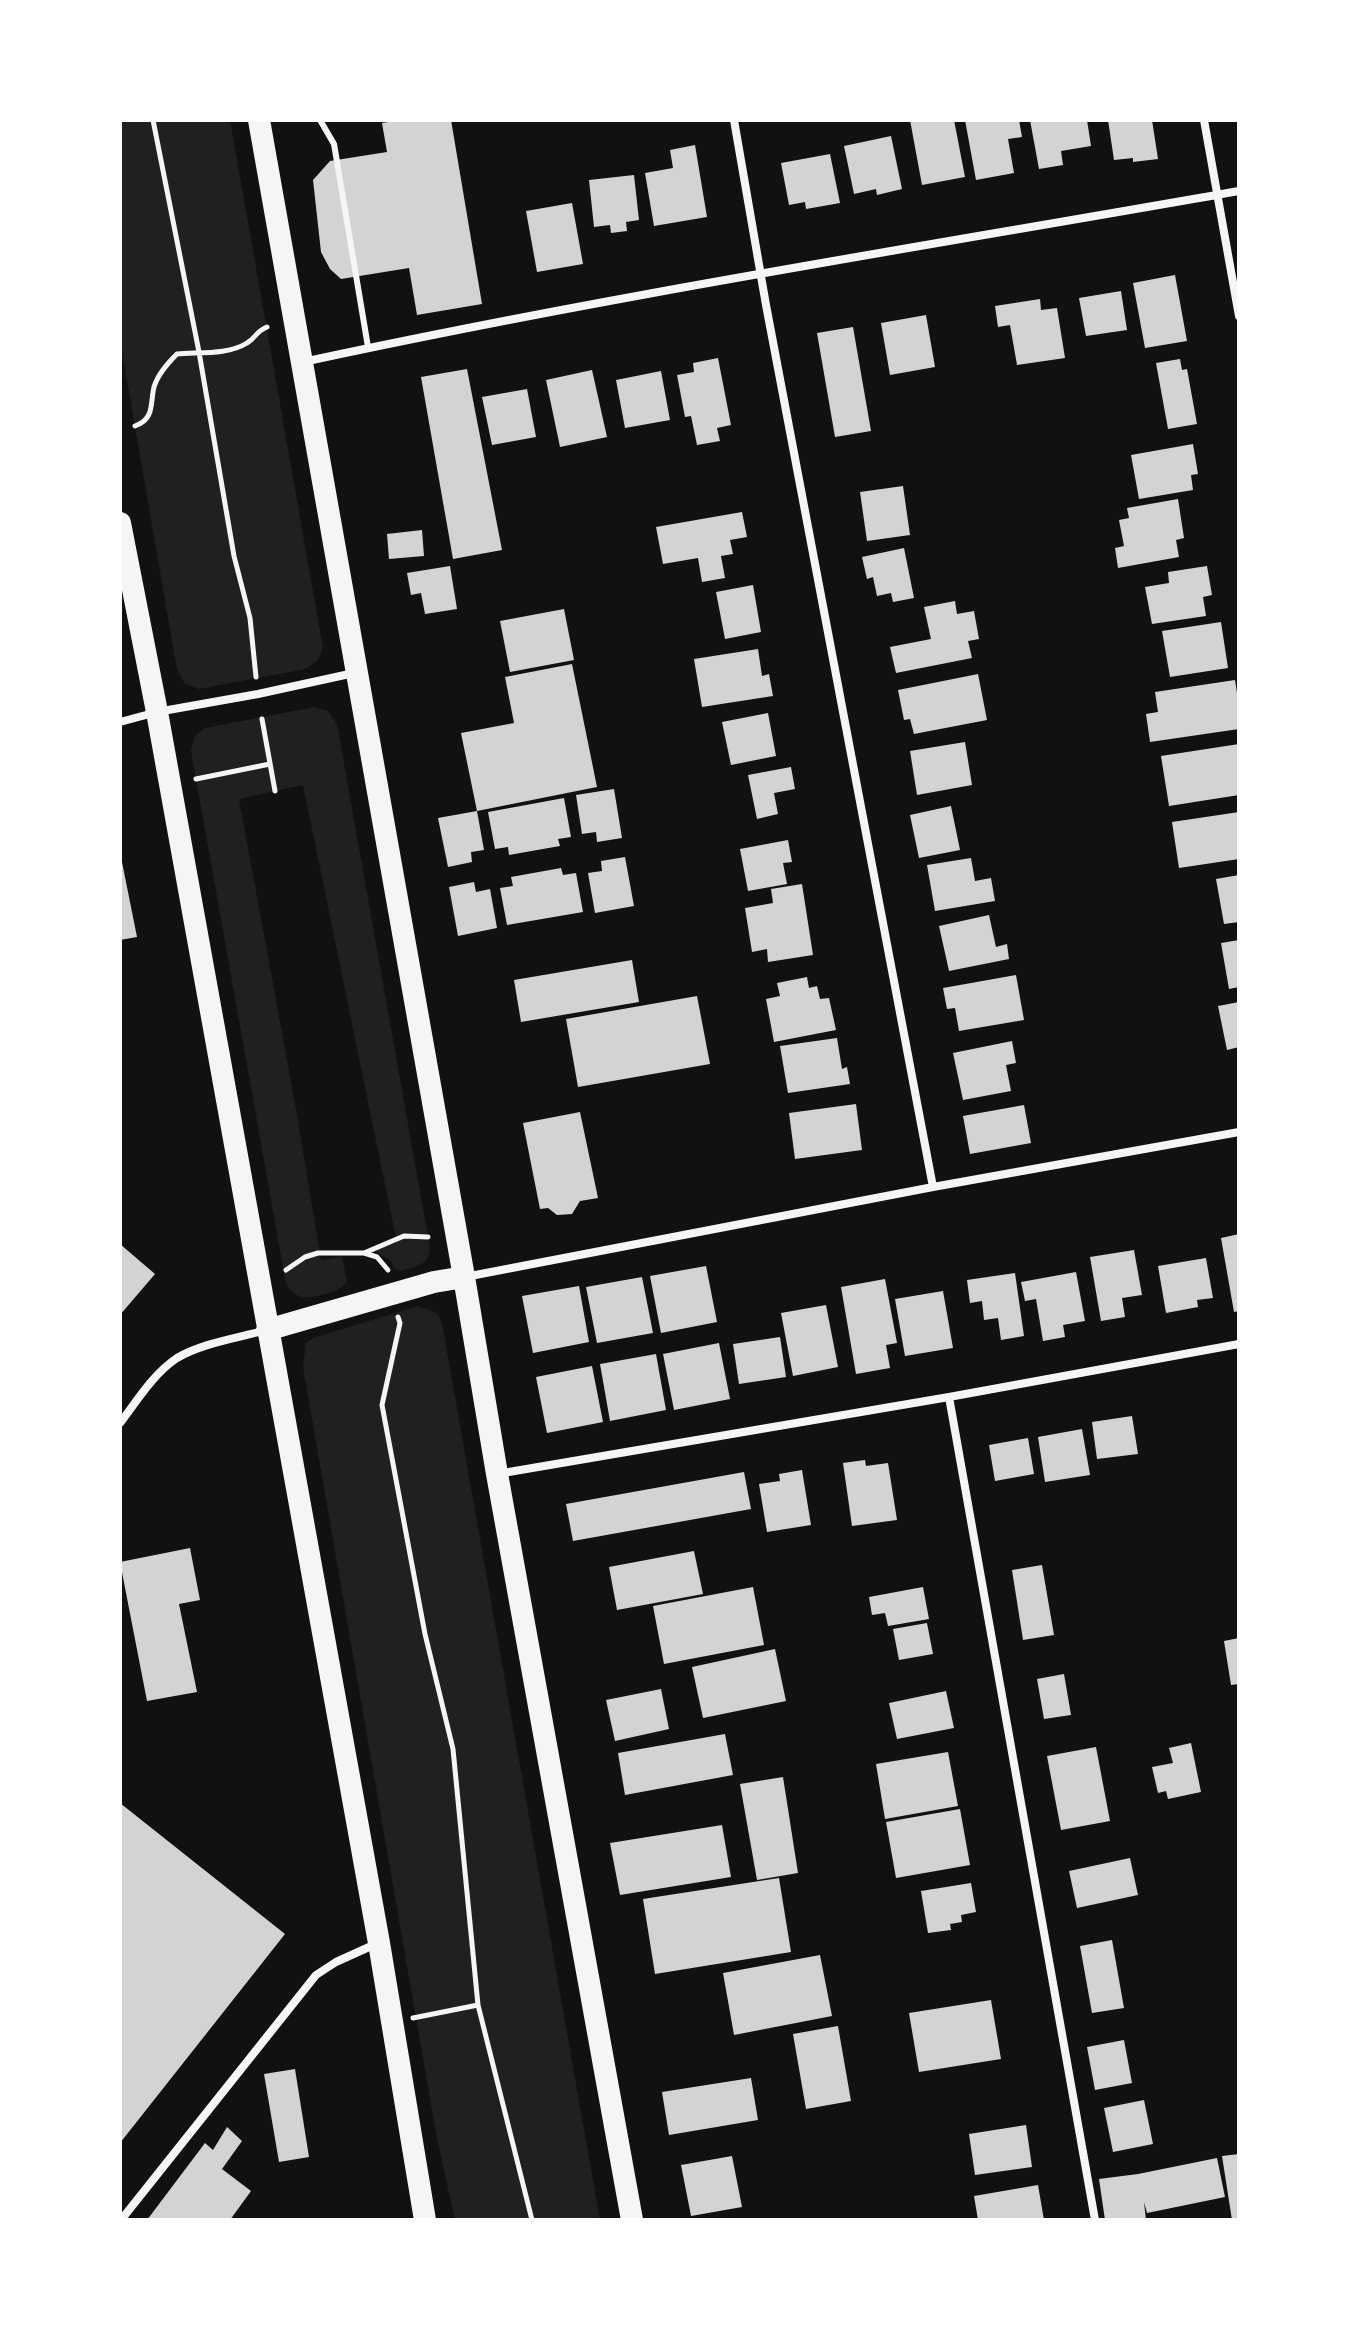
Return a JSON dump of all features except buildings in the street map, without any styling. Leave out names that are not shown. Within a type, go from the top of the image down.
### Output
[{"type":"highway","points":[[259,120],[497,1474],[632,2220]]},
{"type":"highway","points":[[120,523],[123,552],[157,712],[379,1943],[425,2220]]},
{"type":"highway","points":[[267,1330],[434,1282],[464,1277]]},
{"type":"street","points":[[734,120],[933,1187]]},
{"type":"street","points":[[1204,120],[1239,316]]},
{"type":"street","points":[[302,362],[760,272],[1239,191]]},
{"type":"street","points":[[120,722],[356,673]]},
{"type":"street","points":[[464,1277],[1239,1132]]},
{"type":"street","points":[[120,1423],[149,1384],[177,1359],[197,1350],[267,1330]]},
{"type":"street","points":[[497,1474],[1239,1344]]},
{"type":"street","points":[[949,1397],[1095,2220]]},
{"type":"street","points":[[121,2220],[316,1975],[336,1962],[379,1943]]},
{"type":"lane","points":[[320,120],[334,144],[368,347]]},
{"type":"path","points":[[153,120],[199,352],[234,556],[250,618],[256,677]]},
{"type":"path","points":[[135,426],[149,417],[153,390],[159,376],[177,354],[226,350],[249,342],[257,332],[267,327]]},
{"type":"path","points":[[262,719],[275,791]]},
{"type":"path","points":[[196,779],[270,764]]},
{"type":"path","points":[[364,1253],[404,1236],[428,1237]]},
{"type":"path","points":[[286,1270],[305,1257],[318,1253],[364,1253],[377,1257],[388,1270]]},
{"type":"path","points":[[398,1317],[400,1323],[382,1405],[425,1634],[453,1749],[478,2005],[532,2220]]},
{"type":"path","points":[[411,2018],[478,2005]]},
{"type":"shaded area","points":[[120,120],[230,120],[323,648],[318,660],[306,669],[199,689],[185,684],[177,670],[120,340]]},
{"type":"shaded area","points":[[315,707],[328,711],[337,724],[430,1248],[424,1262],[399,1271],[377,1252],[376,1248],[397,1243],[303,785],[239,799],[321,1260],[342,1257],[347,1282],[320,1296],[302,1297],[286,1284],[191,751],[195,736],[205,728]]},
{"type":"shaded area","points":[[418,1306],[437,1313],[442,1323],[600,2220],[455,2220],[437,2139],[303,1367],[306,1343],[316,1337]]}]
